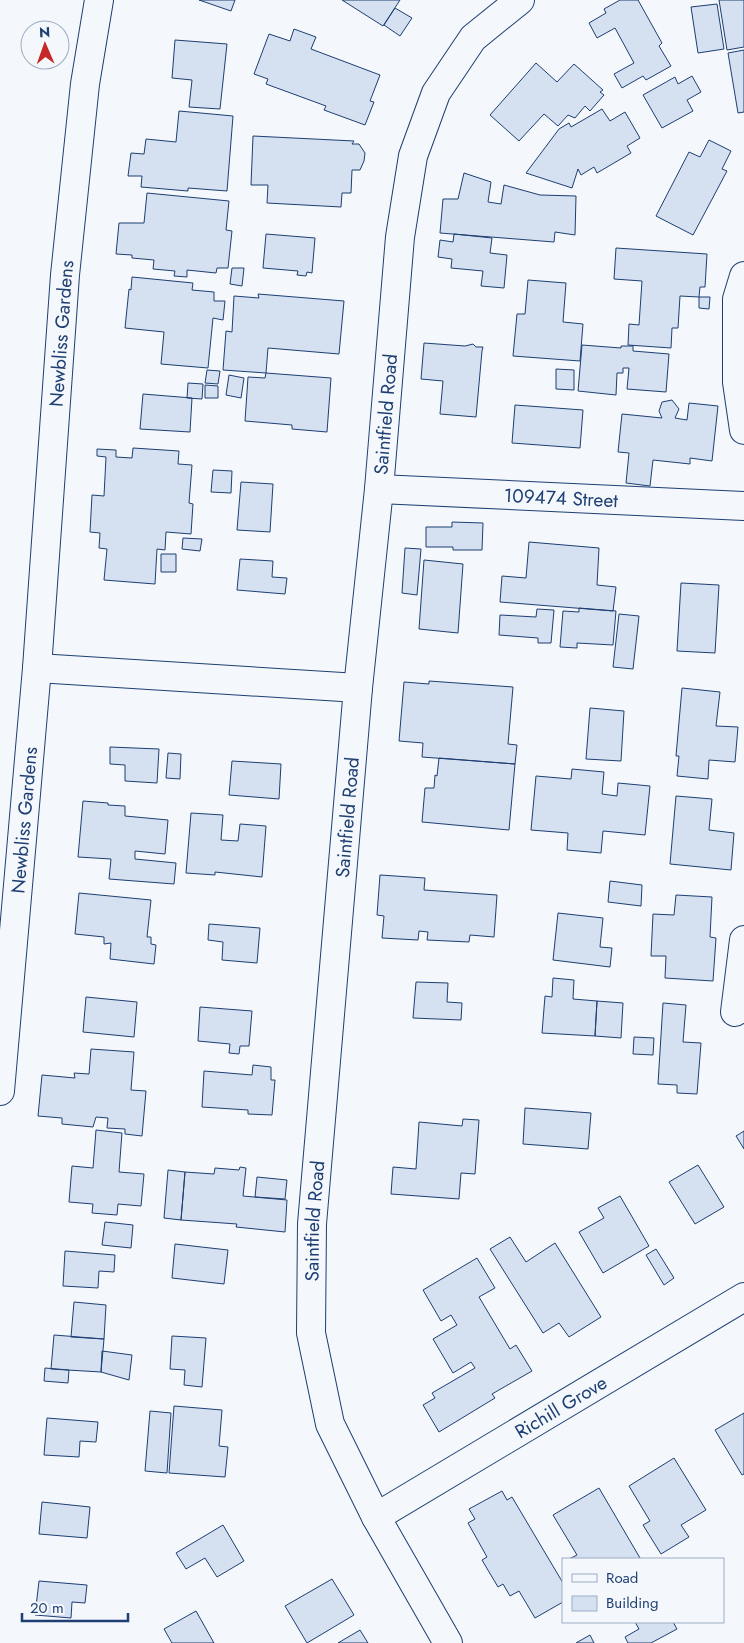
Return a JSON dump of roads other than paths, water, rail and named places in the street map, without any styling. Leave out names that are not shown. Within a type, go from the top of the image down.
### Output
[{"type":"street","name":"Newbliss Gardens","points":[[0,1091],[37,668],[65,275],[85,84],[99,0]]},
{"type":"street","name":"Saintfield Road","points":[[448,1643],[376,1517],[330,1424],[311,1333],[312,1224],[358,688],[379,489],[400,237],[413,156],[436,93],[473,38],[520,0]]},
{"type":"street","points":[[744,276],[737,299],[737,382],[744,430]]},
{"type":"street","name":"109474 Street","points":[[379,489],[744,506]]},
{"type":"street","points":[[37,668],[358,688]]},
{"type":"street","points":[[735,1012],[744,940]]},
{"type":"street","name":"Richill Grove","points":[[376,1517],[744,1297]]}]
